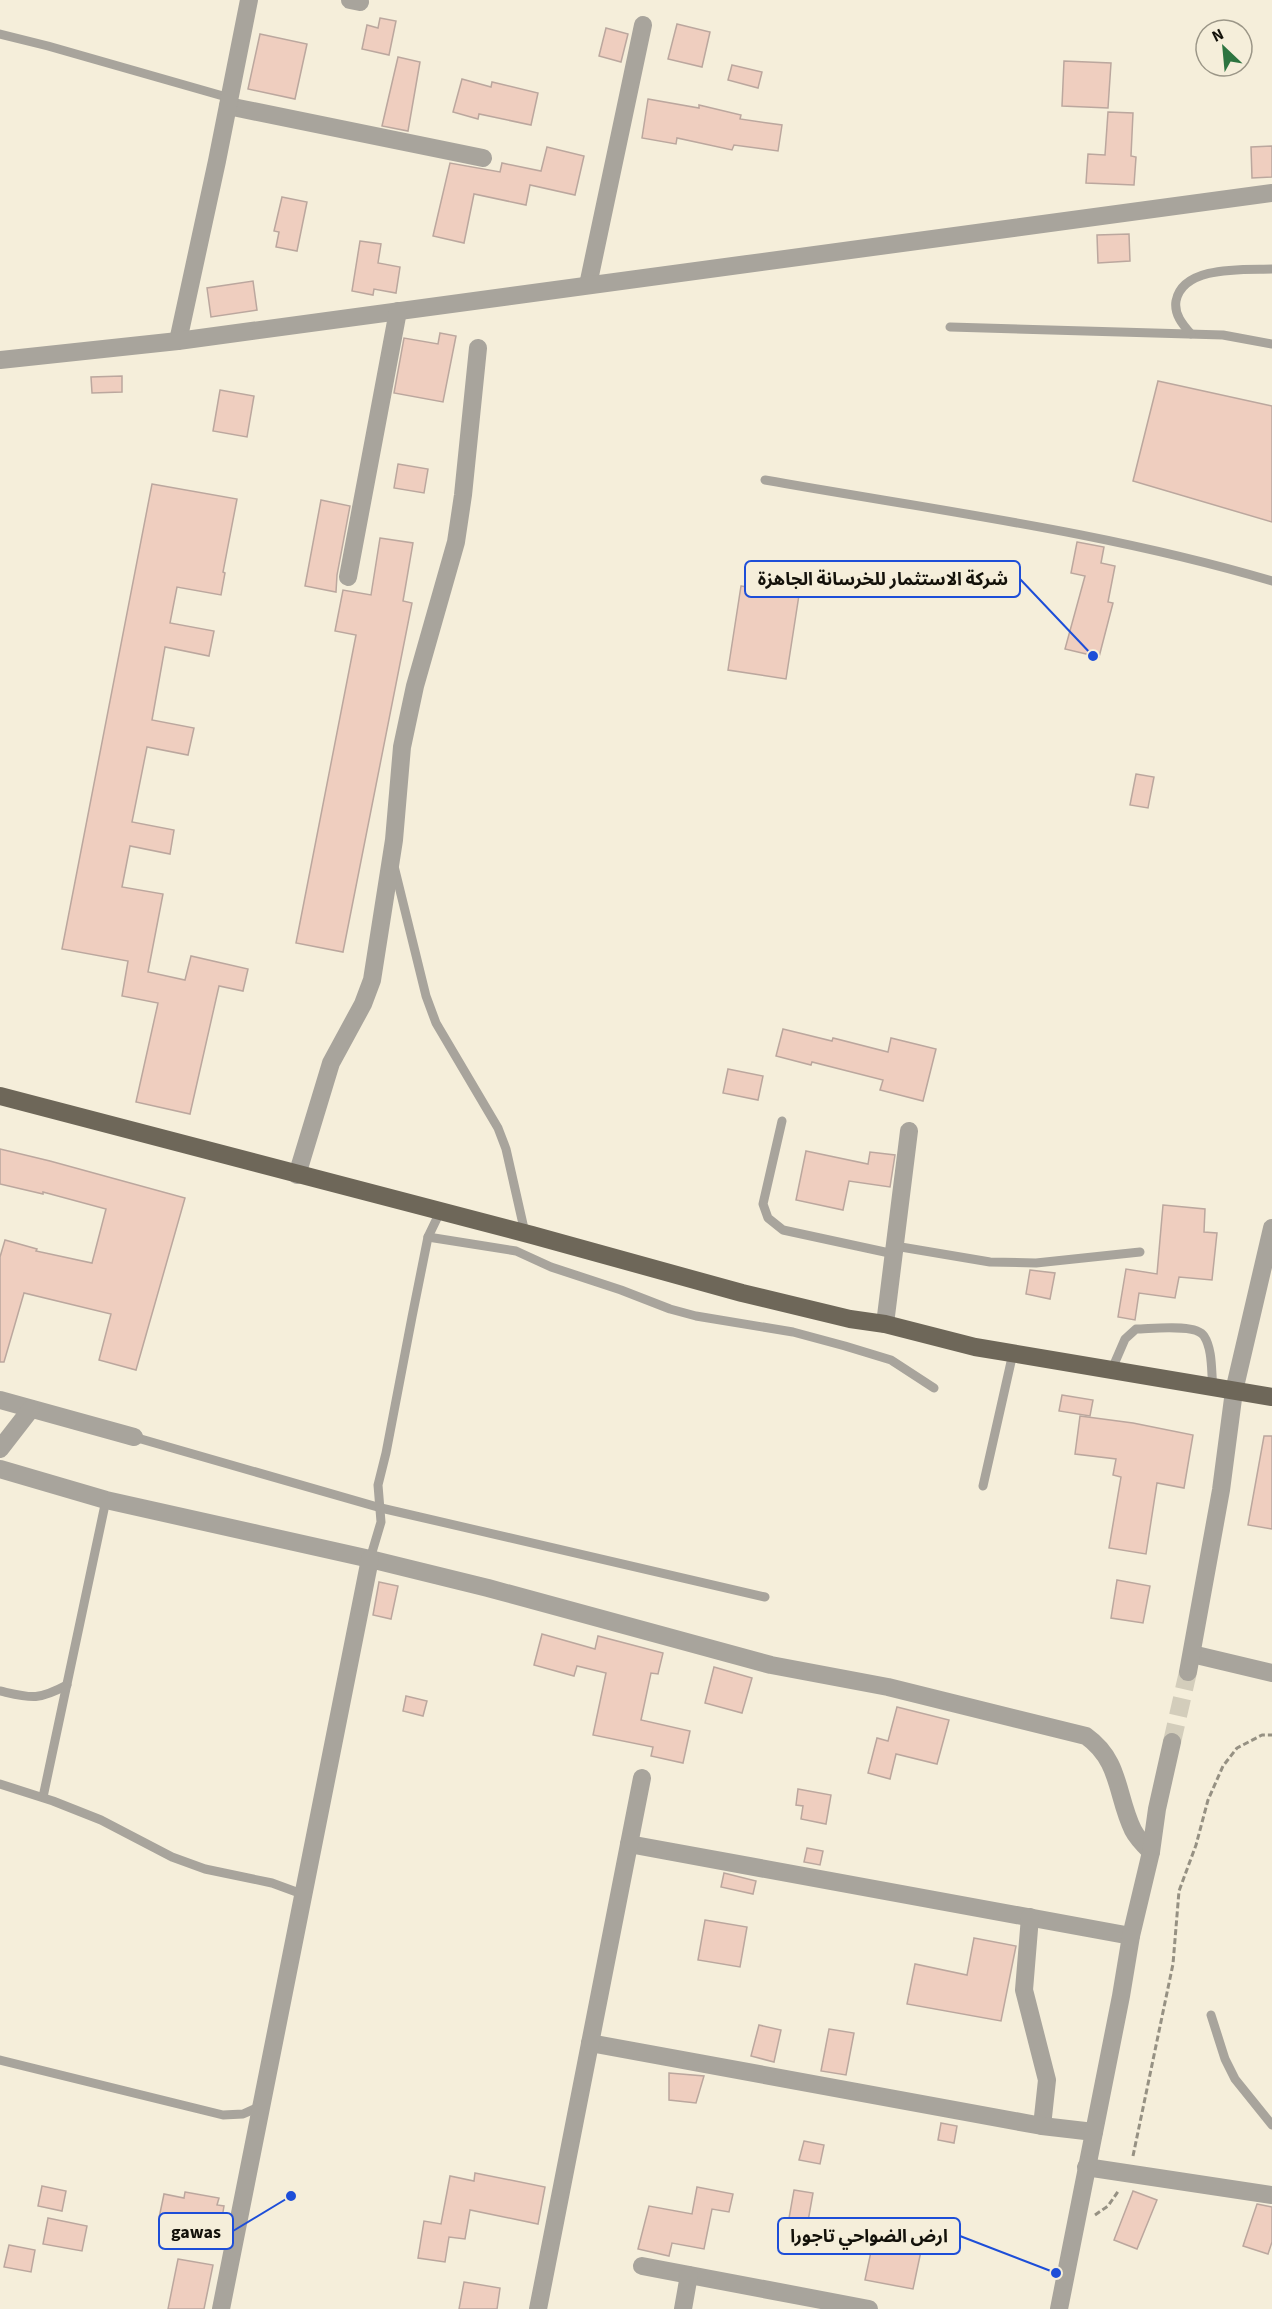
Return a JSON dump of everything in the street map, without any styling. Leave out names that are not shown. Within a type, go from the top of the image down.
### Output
[{"type":"main road","points":[[0,1096],[525,1233],[742,1293],[850,1319],[885,1324],[975,1347],[1272,1397]]},
{"type":"street","points":[[178,341],[249,0]]},
{"type":"street","points":[[588,285],[643,25]]},
{"type":"street","points":[[229,102],[483,158]]},
{"type":"street","points":[[0,360],[178,341],[1272,193]]},
{"type":"street","points":[[348,576],[398,311]]},
{"type":"street","points":[[297,1175],[331,1063],[363,1004],[372,980],[392,857],[402,747],[415,686],[456,542],[478,348]]},
{"type":"street","points":[[885,1324],[909,1131]]},
{"type":"street","points":[[1188,1672],[1221,1490],[1234,1391],[1264,1298],[1272,1228]]},
{"type":"street","points":[[0,1400],[134,1437]]},
{"type":"street","points":[[0,1449],[31,1409]]},
{"type":"street","points":[[0,1469],[106,1500],[488,1588],[771,1665],[888,1687],[1086,1736],[1100,1746],[1111,1762],[1134,1833],[1151,1852]]},
{"type":"street","points":[[222,2309],[302,1894],[370,1559]]},
{"type":"street","points":[[1192,1654],[1272,1673]]},
{"type":"street","points":[[1059,2309],[1131,1936],[1151,1852],[1156,1809],[1172,1742]]},
{"type":"street","points":[[538,2309],[642,1778]]},
{"type":"street","points":[[629,1844],[1131,1936]]},
{"type":"street","points":[[1030,1917],[1024,1990],[1047,2080],[1042,2126]]},
{"type":"street","points":[[590,2043],[1042,2126],[1094,2132]]},
{"type":"street","points":[[1086,2167],[1272,2195]]},
{"type":"street","points":[[642,2266],[859,2308]]},
{"type":"street","points":[[683,2309],[689,2275]]},
{"type":"lane","points":[[0,34],[48,46],[229,102]]},
{"type":"lane","points":[[1191,334],[1182,324],[1175,308],[1178,294],[1187,282],[1202,275],[1222,271],[1272,269]]},
{"type":"lane","points":[[950,327],[1223,335],[1272,344]]},
{"type":"lane","points":[[765,480],[1113,541],[1221,566],[1272,581]]},
{"type":"lane","points":[[392,857],[426,996],[436,1023],[498,1128],[506,1149],[525,1233]]},
{"type":"lane","points":[[782,1121],[763,1204],[768,1218],[783,1230],[894,1250],[990,1262],[1036,1263],[1140,1252]]},
{"type":"lane","points":[[370,1559],[381,1522],[378,1485],[428,1237],[440,1212]]},
{"type":"lane","points":[[428,1237],[516,1251],[550,1267],[679,1311],[793,1332],[856,1349],[891,1360],[934,1388]]},
{"type":"lane","points":[[1112,1370],[1125,1339],[1136,1329],[1194,1328],[1204,1335],[1209,1349],[1213,1388]]},
{"type":"lane","points":[[983,1486],[1013,1353]]},
{"type":"lane","points":[[134,1437],[381,1508],[765,1597]]},
{"type":"lane","points":[[43,1797],[106,1500]]},
{"type":"lane","points":[[0,1691],[38,1697],[66,1685]]},
{"type":"lane","points":[[0,1784],[43,1797],[101,1820],[172,1857],[194,1865],[272,1883],[302,1894]]},
{"type":"lane","points":[[1211,2015],[1235,2079],[1272,2125]]},
{"type":"lane","points":[[0,2060],[222,2115],[243,2114],[261,2106]]},
{"type":"path","points":[[1074,2230],[1108,2206],[1128,2173],[1173,1964],[1179,1891],[1196,1845],[1208,1800],[1223,1766],[1237,1748],[1262,1735],[1272,1735]]},
{"type":"building","points":[[380,18],[396,21],[389,55],[362,49],[367,25],[378,28]]},
{"type":"building","points":[[677,24],[710,32],[702,67],[668,59]]},
{"type":"building","points":[[606,28],[628,34],[621,62],[599,56]]},
{"type":"building","points":[[260,34],[307,44],[295,99],[248,89]]},
{"type":"building","points":[[398,57],[420,62],[408,131],[382,126]]},
{"type":"building","points":[[1064,61],[1111,63],[1108,108],[1062,106]]},
{"type":"building","points":[[732,65],[762,72],[758,88],[728,80]]},
{"type":"building","points":[[462,79],[491,87],[492,82],[538,93],[531,125],[479,114],[478,119],[453,112]]},
{"type":"building","points":[[648,99],[699,108],[699,105],[741,115],[740,119],[782,125],[778,151],[734,145],[732,150],[677,138],[676,144],[642,138]]},
{"type":"building","points":[[1108,112],[1133,113],[1131,156],[1136,157],[1134,185],[1086,183],[1088,154],[1105,155]]},
{"type":"building","points":[[1272,146],[1272,177],[1252,178],[1251,147]]},
{"type":"building","points":[[547,147],[584,156],[575,195],[530,185],[526,205],[474,194],[464,243],[433,236],[450,163],[500,172],[502,163],[541,171]]},
{"type":"building","points":[[282,197],[307,202],[297,251],[276,247],[279,232],[274,231]]},
{"type":"building","points":[[1129,234],[1130,261],[1098,263],[1097,235]]},
{"type":"building","points":[[360,241],[381,244],[378,263],[400,267],[396,293],[374,289],[373,295],[352,291]]},
{"type":"building","points":[[253,281],[257,310],[211,317],[207,288]]},
{"type":"building","points":[[440,333],[456,336],[443,402],[394,393],[404,338],[438,344]]},
{"type":"building","points":[[122,376],[122,392],[92,393],[91,377]]},
{"type":"building","points":[[1158,381],[1272,406],[1272,522],[1133,481]]},
{"type":"building","points":[[220,390],[254,396],[247,437],[213,431]]},
{"type":"building","points":[[398,464],[428,469],[424,493],[394,488]]},
{"type":"building","points":[[152,484],[237,499],[223,572],[225,573],[221,595],[177,587],[170,623],[214,631],[209,656],[165,647],[152,720],[194,728],[188,755],[147,747],[132,822],[174,830],[170,854],[130,846],[122,887],[163,894],[148,972],[185,980],[191,956],[248,969],[243,991],[219,986],[190,1114],[136,1102],[158,1003],[122,996],[128,961],[62,949]]},
{"type":"building","points":[[321,500],[350,506],[336,592],[305,586]]},
{"type":"building","points":[[380,538],[413,543],[403,601],[412,603],[343,952],[296,943],[356,635],[335,631],[343,590],[371,595]]},
{"type":"building","points":[[1077,542],[1104,547],[1101,563],[1115,566],[1108,602],[1113,603],[1099,657],[1065,649],[1085,576],[1071,573]]},
{"type":"building","points":[[741,586],[799,595],[786,679],[728,670]]},
{"type":"building","points":[[1136,774],[1154,777],[1148,808],[1130,805]]},
{"type":"building","points":[[783,1029],[832,1041],[833,1038],[888,1052],[891,1038],[936,1049],[923,1101],[880,1090],[883,1080],[812,1062],[811,1065],[776,1056]]},
{"type":"building","points":[[728,1069],[763,1076],[758,1100],[723,1093]]},
{"type":"building","points":[[0,1149],[185,1198],[136,1370],[99,1360],[111,1314],[24,1293],[4,1362],[0,1362],[0,1257],[5,1240],[37,1249],[36,1251],[92,1263],[106,1209],[43,1192],[43,1194],[0,1184]]},
{"type":"building","points":[[806,1151],[868,1164],[870,1152],[895,1155],[890,1187],[849,1181],[843,1210],[796,1200]]},
{"type":"building","points":[[1163,1205],[1205,1209],[1204,1232],[1217,1233],[1212,1280],[1179,1277],[1175,1298],[1139,1293],[1135,1320],[1118,1317],[1126,1269],[1157,1274]]},
{"type":"building","points":[[1030,1270],[1055,1273],[1050,1299],[1026,1294]]},
{"type":"building","points":[[1062,1395],[1093,1400],[1090,1416],[1059,1411]]},
{"type":"building","points":[[1080,1416],[1133,1423],[1193,1435],[1184,1488],[1157,1483],[1146,1554],[1109,1548],[1121,1477],[1113,1475],[1116,1459],[1075,1454]]},
{"type":"building","points":[[1264,1436],[1272,1436],[1272,1529],[1248,1525]]},
{"type":"building","points":[[1117,1580],[1150,1586],[1143,1623],[1111,1618]]},
{"type":"building","points":[[379,1582],[398,1586],[391,1619],[373,1615]]},
{"type":"building","points":[[542,1634],[595,1649],[598,1636],[663,1653],[658,1674],[651,1673],[641,1720],[690,1731],[683,1763],[651,1756],[653,1747],[593,1735],[606,1673],[577,1666],[574,1676],[534,1665]]},
{"type":"building","points":[[714,1667],[752,1678],[742,1713],[705,1703]]},
{"type":"building","points":[[406,1696],[427,1701],[423,1716],[403,1711]]},
{"type":"building","points":[[897,1707],[949,1720],[937,1764],[896,1754],[890,1779],[868,1773],[877,1738],[888,1741]]},
{"type":"building","points":[[798,1789],[831,1795],[826,1824],[801,1819],[803,1806],[796,1805]]},
{"type":"building","points":[[807,1848],[823,1851],[820,1865],[804,1862]]},
{"type":"building","points":[[724,1873],[756,1881],[753,1894],[721,1887]]},
{"type":"building","points":[[705,1920],[747,1927],[740,1967],[698,1960]]},
{"type":"building","points":[[974,1938],[1016,1946],[1001,2021],[907,2004],[915,1964],[967,1975]]},
{"type":"building","points":[[759,2025],[781,2030],[774,2062],[751,2056]]},
{"type":"building","points":[[829,2029],[854,2033],[846,2075],[821,2071]]},
{"type":"building","points":[[669,2073],[704,2076],[696,2103],[669,2100]]},
{"type":"building","points":[[941,2123],[957,2126],[954,2143],[938,2140]]},
{"type":"building","points":[[804,2141],[824,2145],[820,2164],[799,2160]]},
{"type":"building","points":[[475,2173],[545,2187],[538,2224],[470,2210],[465,2239],[449,2237],[445,2262],[418,2258],[424,2221],[441,2224],[450,2176],[474,2181]]},
{"type":"building","points":[[42,2186],[66,2191],[62,2211],[38,2206]]},
{"type":"building","points":[[697,2187],[733,2194],[729,2212],[712,2209],[704,2249],[672,2243],[669,2256],[638,2249],[649,2206],[692,2214]]},
{"type":"building","points":[[794,2190],[813,2193],[807,2227],[788,2224]]},
{"type":"building","points":[[1133,2191],[1157,2200],[1137,2249],[1114,2240]]},
{"type":"building","points":[[185,2192],[219,2198],[217,2205],[224,2206],[220,2230],[159,2218],[164,2194],[184,2198]]},
{"type":"building","points":[[1257,2204],[1272,2207],[1272,2242],[1268,2254],[1243,2246]]},
{"type":"building","points":[[48,2218],[87,2226],[82,2251],[43,2244]]},
{"type":"building","points":[[873,2242],[921,2251],[913,2289],[865,2280]]},
{"type":"building","points":[[9,2245],[35,2250],[31,2272],[4,2267]]},
{"type":"building","points":[[178,2259],[213,2265],[204,2309],[168,2309]]},
{"type":"building","points":[[464,2282],[500,2288],[497,2309],[459,2309]]},
{"type":"tunnel","points":[[1172,1742],[1188,1672]]},
{"type":"place","name":"شركة الاستثمار للخرسانة الجاهزة","points":[[1093,656]]},
{"type":"place","name":"gawas","points":[[291,2196]]},
{"type":"place","name":"ارض الضواحي تاجورا","points":[[1056,2273]]}]
